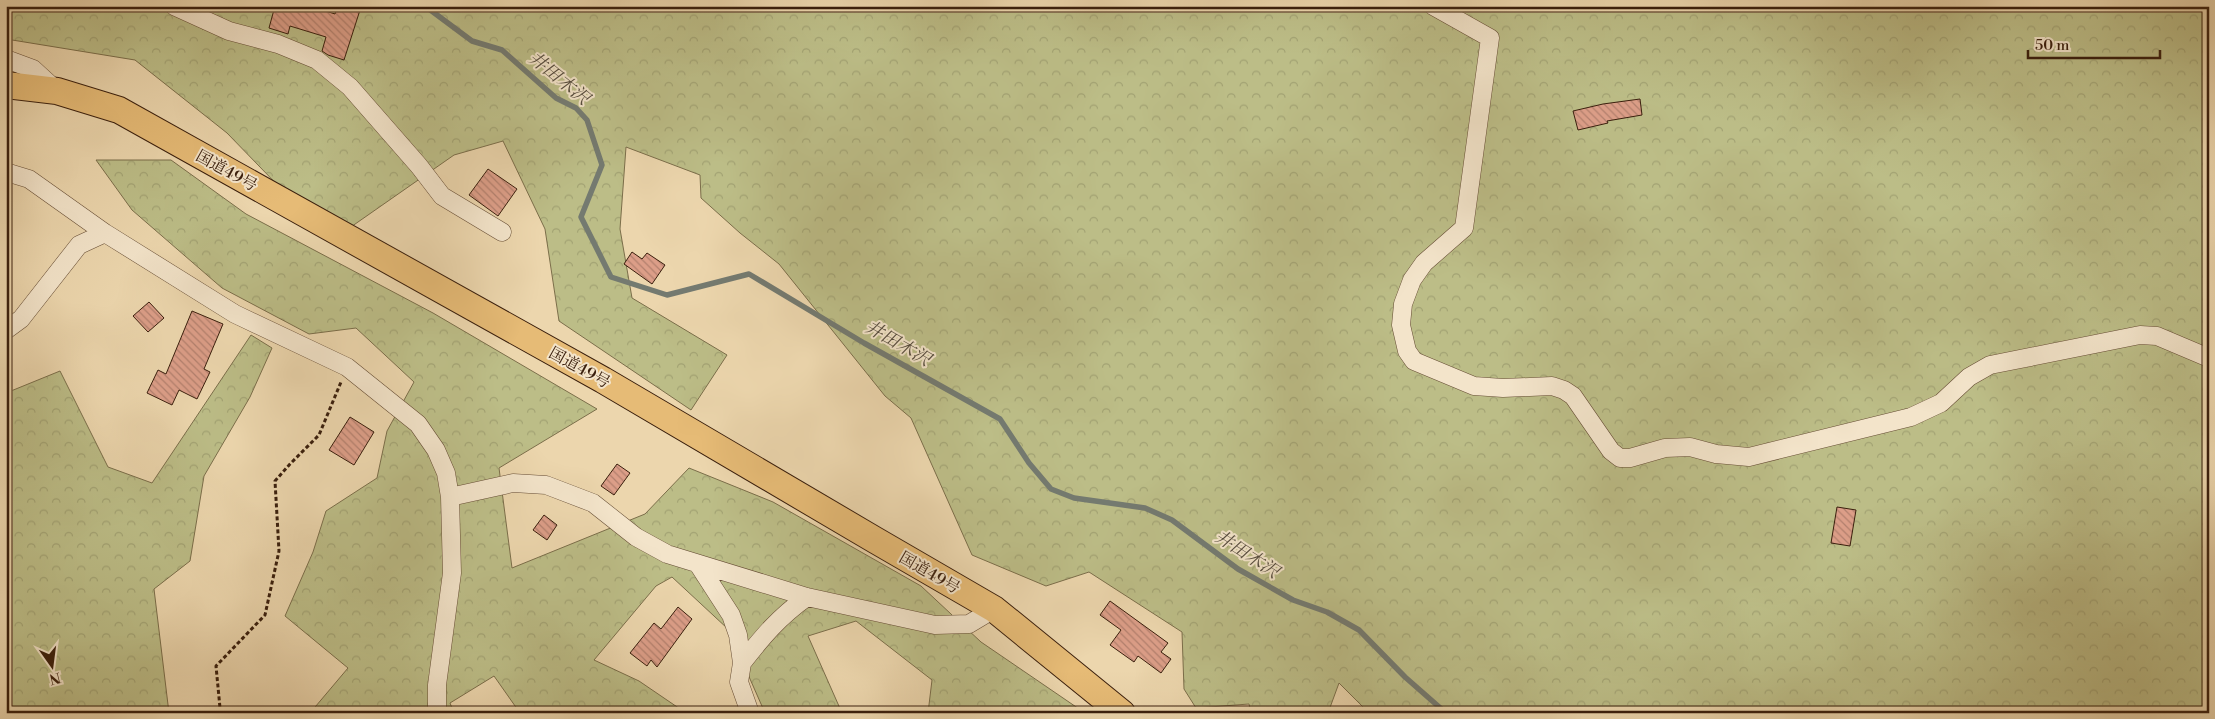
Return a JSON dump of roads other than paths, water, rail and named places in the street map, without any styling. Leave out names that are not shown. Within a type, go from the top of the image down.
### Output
[{"type":"highway","name":"国道49号","points":[[6,85],[57,91],[128,114],[603,380],[994,609],[1122,713]]},
{"type":"street","points":[[174,6],[229,31],[278,44],[317,60],[350,87],[420,166],[442,196],[502,232]]},
{"type":"street","points":[[1433,6],[1490,38],[1478,113],[1464,228],[1424,263],[1412,280],[1403,304],[1401,325],[1407,351],[1414,361],[1474,386],[1503,388],[1552,386],[1564,390],[1573,396],[1611,451],[1620,458],[1630,458],[1665,448],[1690,447],[1716,454],[1749,457],[1911,417],[1941,404],[1969,376],[1990,365],[2140,335],[2157,336],[2209,358]]},
{"type":"street","points":[[6,58],[34,68],[57,91]]},
{"type":"street","points":[[6,172],[29,179],[105,233],[235,314],[347,367],[418,424],[436,450],[446,473],[450,497],[452,573],[438,685],[437,713]]},
{"type":"street","points":[[6,330],[20,319],[79,245],[105,233]]},
{"type":"street","points":[[450,497],[513,483],[546,485],[592,503],[636,537],[666,554],[807,597],[935,626],[970,624],[994,609]]},
{"type":"street","points":[[698,564],[731,614],[738,635],[742,663],[740,682],[750,713]]},
{"type":"street","points":[[742,663],[767,630],[786,612],[807,597]]},
{"type":"waterway","name":"井田木沢","points":[[425,6],[472,41],[502,50],[556,98],[576,108],[587,120],[602,165],[581,217],[611,277],[667,295],[749,274],[864,343],[1000,419],[1029,463],[1051,489],[1074,498],[1145,508],[1172,520],[1238,569],[1293,600],[1327,612],[1359,630],[1405,677],[1446,713]]}]
